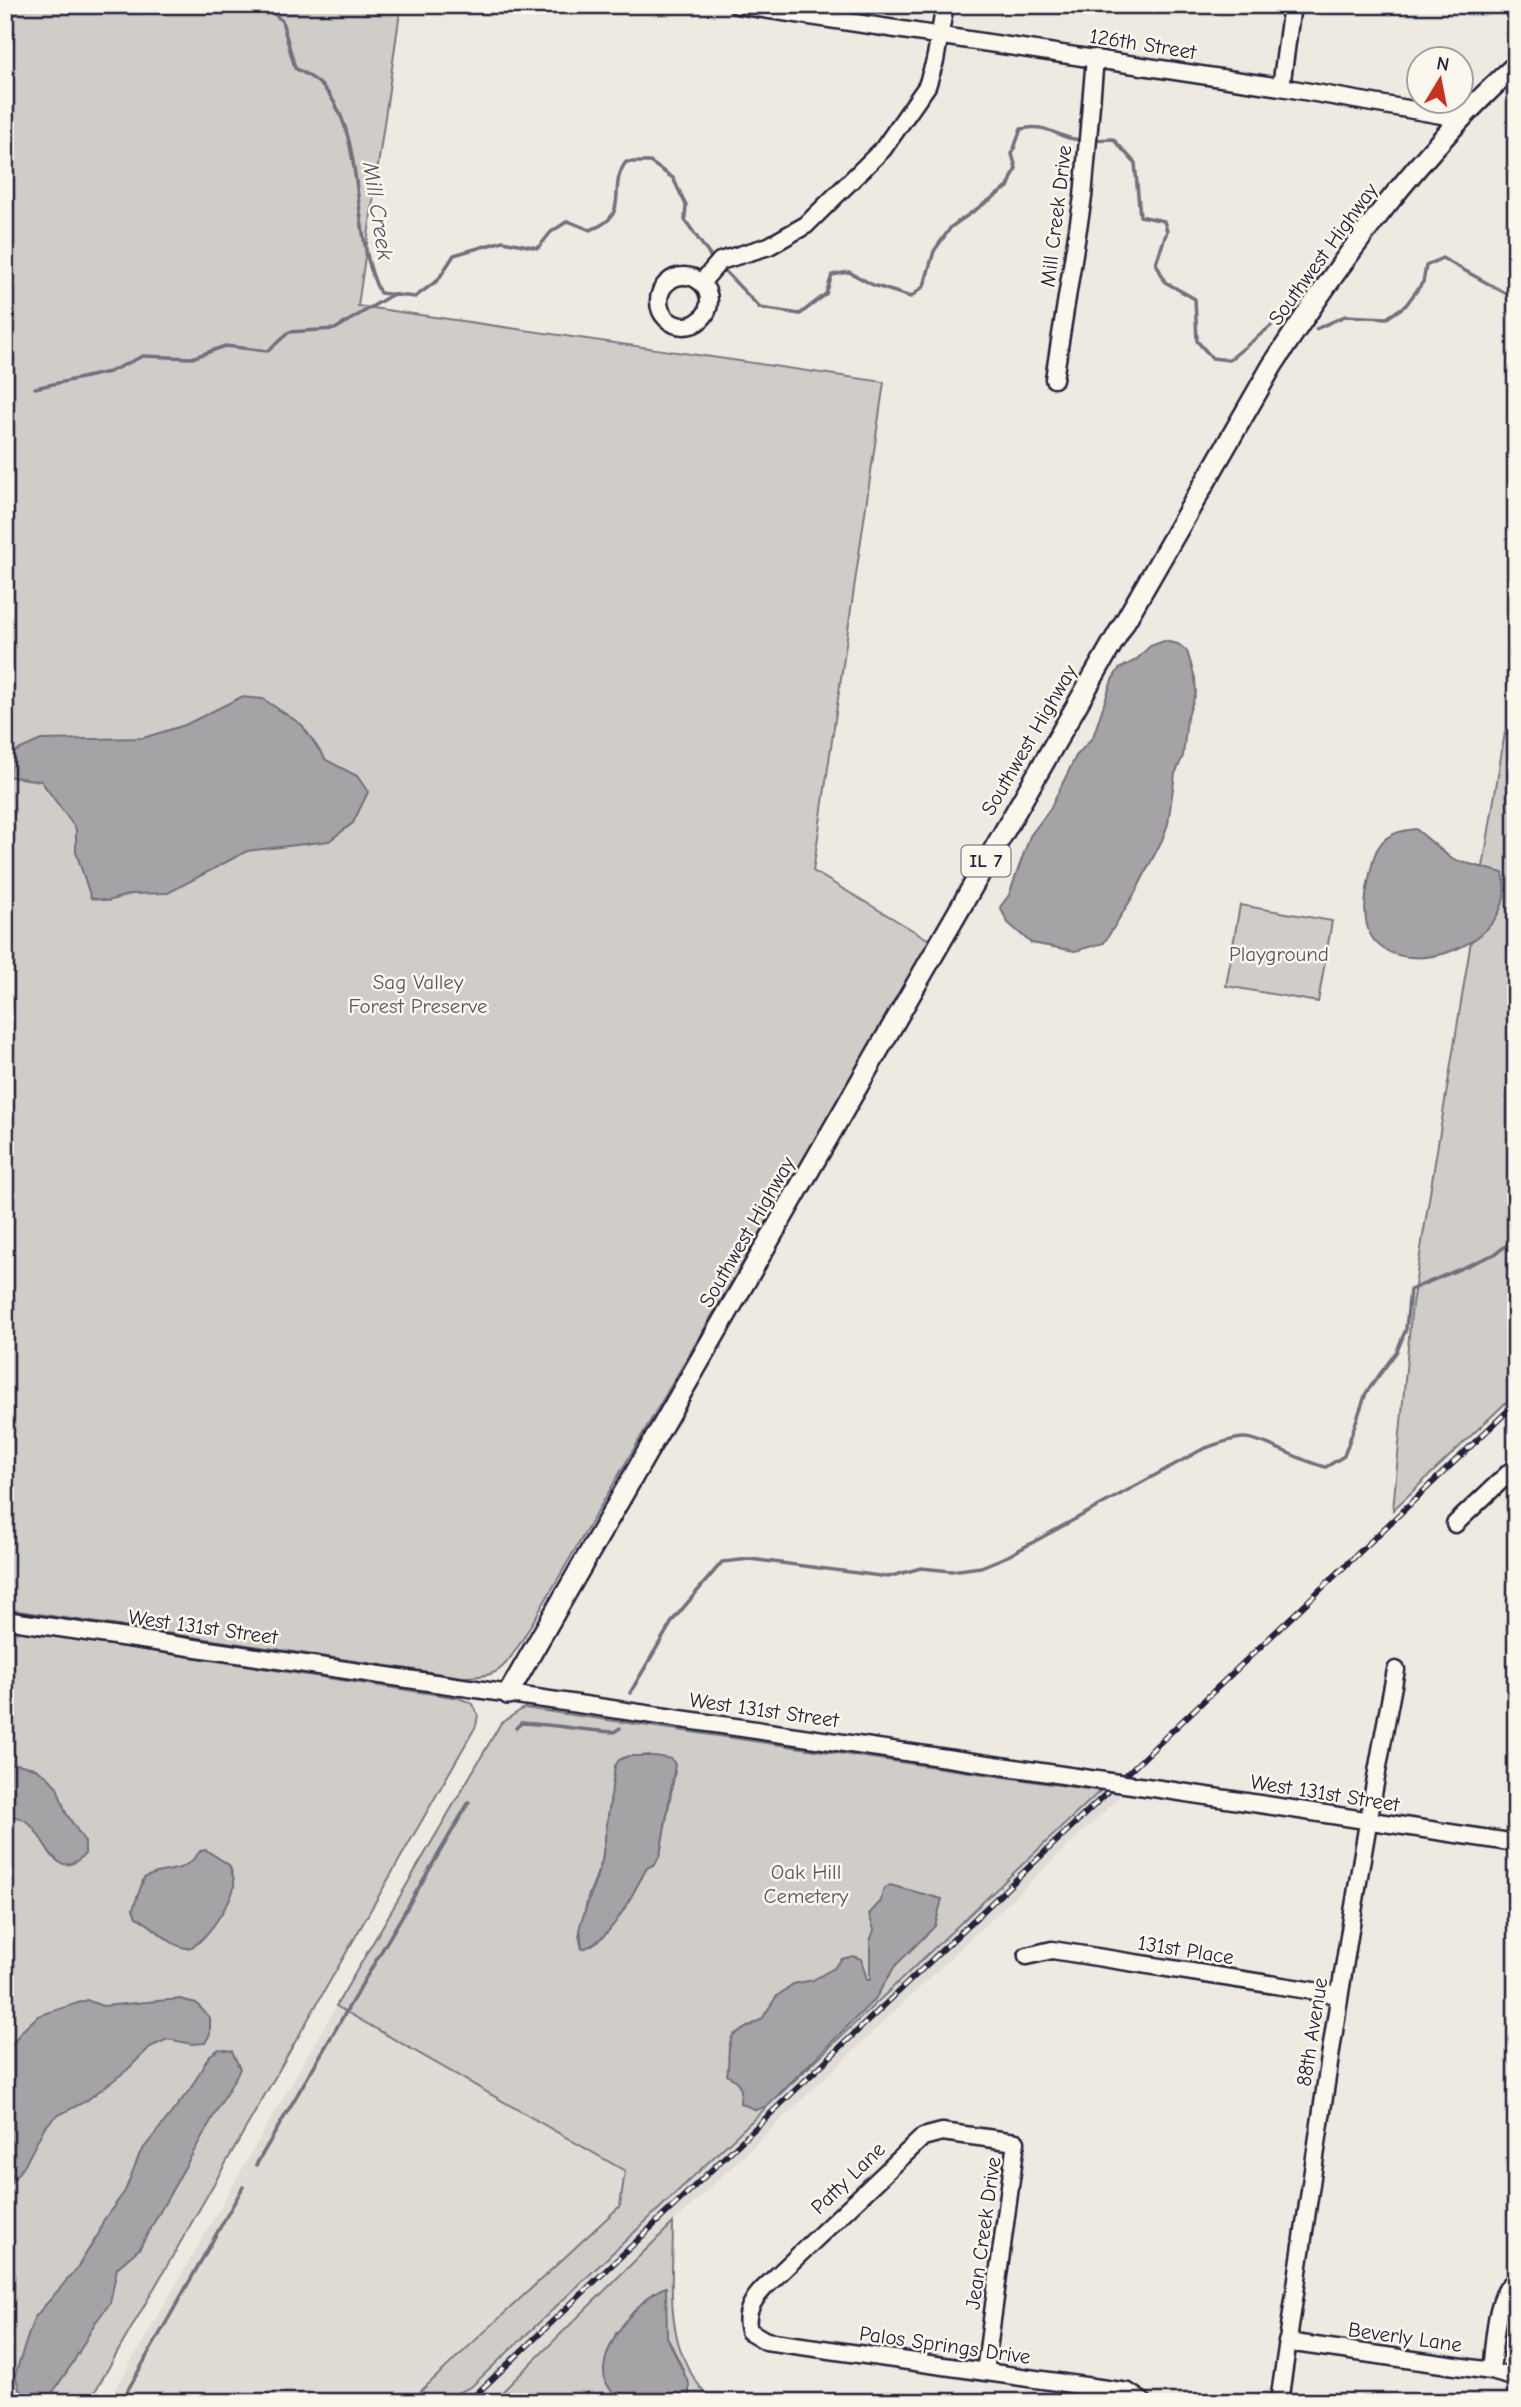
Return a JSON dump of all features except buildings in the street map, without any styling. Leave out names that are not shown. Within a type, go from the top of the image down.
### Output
[{"type":"main road","name":"Southwest Highway","points":[[508,1694],[1228,439],[1328,281],[1392,195],[1459,118],[1516,65]]},
{"type":"street","name":"126th Street","points":[[737,5],[1281,87],[1459,118]]},
{"type":"street","points":[[711,271],[780,240],[824,210],[883,149],[926,86],[940,36],[945,5]]},
{"type":"street","points":[[1281,87],[1292,5]]},
{"type":"street","name":"Mill Creek Drive","points":[[1054,379],[1083,197],[1095,58]]},
{"type":"street","points":[[1455,1524],[1513,1472]]},
{"type":"street","name":"West 131st Street","points":[[5,1620],[1516,1843]]},
{"type":"street","name":"88th Avenue","points":[[1279,2402],[1339,1994],[1367,1821],[1396,1670]]},
{"type":"street","name":"131st Place","points":[[1027,1956],[1052,1950],[1339,1994]]},
{"type":"street","name":"Patty Lane","points":[[747,2323],[756,2295],[923,2137],[942,2132],[1016,2142]]},
{"type":"street","name":"Jean Creek Drive","points":[[985,2372],[1016,2142]]},
{"type":"street","points":[[1491,2371],[1501,2299],[1509,2284],[1516,2281]]},
{"type":"street","name":"Palos Springs Drive","points":[[747,2323],[753,2335],[766,2341],[1128,2392],[1143,2402]]},
{"type":"street","name":"Beverly Lane","points":[[1287,2342],[1491,2371],[1516,2378]]},
{"type":"shaded area","points":[[1164,641],[1178,644],[1187,651],[1195,678],[1196,693],[1187,718],[1183,756],[1175,774],[1168,824],[1162,840],[1135,893],[1104,943],[1075,951],[1031,943],[1008,923],[1000,907],[1009,895],[1030,836],[1050,809],[1076,756],[1093,737],[1112,680],[1119,669],[1136,660],[1150,646]]},
{"type":"shaded area","points":[[241,697],[263,699],[302,725],[326,760],[357,776],[368,792],[353,823],[329,841],[247,851],[168,893],[131,894],[108,901],[91,898],[76,852],[76,829],[41,781],[5,776],[5,756],[41,740],[143,738],[185,725]]},
{"type":"shaded area","points":[[1416,829],[1452,859],[1503,873],[1504,898],[1495,919],[1478,936],[1457,949],[1433,956],[1410,957],[1389,952],[1373,939],[1366,922],[1365,903],[1374,856],[1381,843],[1399,832]]},
{"type":"shaded area","points":[[628,1756],[672,1759],[675,1765],[660,1855],[655,1864],[647,1868],[612,1927],[593,1945],[582,1949],[580,1926],[602,1861],[615,1766],[619,1760]]},
{"type":"shaded area","points":[[17,1764],[34,1768],[57,1787],[66,1813],[85,1842],[85,1854],[74,1862],[58,1862],[26,1821],[5,1815],[5,1765]]},
{"type":"shaded area","points":[[1100,1791],[1122,1794],[673,2223],[492,2402],[454,2402]]},
{"type":"shaded area","points":[[206,1850],[229,1865],[234,1886],[228,1902],[208,1933],[200,1941],[186,1948],[173,1943],[136,1917],[133,1909],[144,1878],[187,1865],[200,1851]]},
{"type":"shaded area","points":[[890,1885],[942,1899],[935,1926],[895,1966],[875,1999],[767,2106],[756,2110],[740,2103],[741,2090],[737,2081],[727,2075],[733,2035],[762,2019],[776,1997],[793,1984],[813,1980],[834,1968],[842,1959],[853,1956],[861,1959],[867,1980],[870,1980],[870,1941],[874,1930],[869,1914],[881,1901],[883,1890]]},
{"type":"shaded area","points":[[180,1999],[196,2003],[210,2018],[210,2034],[205,2043],[192,2044],[168,2039],[150,2047],[127,2070],[86,2101],[55,2117],[44,2128],[26,2163],[5,2191],[5,2055],[21,2032],[38,2016],[87,2000],[102,2006]]},
{"type":"shaded area","points":[[336,2006],[625,2171],[620,2206],[409,2402],[108,2402]]},
{"type":"shaded area","points":[[219,2049],[232,2051],[240,2069],[139,2249],[117,2268],[110,2303],[95,2323],[74,2361],[53,2392],[40,2401],[28,2400],[21,2395],[15,2375],[34,2318],[75,2271],[99,2233],[103,2221],[125,2191],[140,2153],[191,2088],[209,2056]]},
{"type":"shaded area","points":[[666,2287],[667,2337],[689,2384],[689,2397],[665,2401],[613,2392],[605,2380],[604,2365],[609,2349],[629,2317],[642,2303]]},
{"type":"green space","name":"Sag Valley Forest Preserve","points":[[5,5],[401,5],[358,306],[884,382],[813,871],[931,941],[521,1642],[504,1666],[492,1674],[463,1677],[5,1609]]},
{"type":"green space","points":[[1505,732],[1516,752],[1516,1393],[1393,1510],[1412,1304]]},
{"type":"green space","name":"Playground","points":[[1240,905],[1332,921],[1318,1002],[1226,986]]},
{"type":"green space","points":[[5,1629],[459,1698],[473,1704],[478,1715],[476,1726],[89,2402],[5,2402]]},
{"type":"green space","name":"Oak Hill Cemetery","points":[[524,1708],[1100,1791],[471,2387],[437,2402],[409,2402],[620,2206],[625,2171],[336,2006],[501,1723]],"holes":[[[649,1755],[675,1771],[660,1855],[647,1868],[611,1926],[592,1944],[582,1949],[579,1936],[588,1897],[602,1861],[615,1766],[623,1758]]]},
{"type":"green space","points":[[673,2223],[672,2295],[678,2341],[685,2362],[697,2383],[714,2402],[492,2402]],"holes":[[[665,2315],[667,2337],[683,2369],[606,2382],[608,2354],[616,2333]]]},
{"type":"waterway","name":"Mill Creek","points":[[265,5],[282,21],[295,68],[322,86],[336,106],[346,130],[365,243],[380,293],[415,297],[438,280],[454,255],[503,241],[538,248],[551,232],[568,221],[590,230],[603,224],[615,209],[620,172],[626,162],[650,162],[673,178],[686,205],[685,220],[713,260]]},
{"type":"waterway","name":"Mill Creek","points":[[722,268],[760,308],[800,314],[826,294],[832,275],[849,272],[873,285],[911,297],[924,286],[934,251],[951,227],[1008,187],[1016,168],[1012,154],[1021,129],[1047,129],[1083,140]]},
{"type":"waterway","name":"Mill Creek","points":[[1091,140],[1113,139],[1135,163],[1140,216],[1164,221],[1167,231],[1156,263],[1165,282],[1195,299],[1197,341],[1212,358],[1229,360],[1271,326]]},
{"type":"waterway","name":"Mill Creek","points":[[1316,329],[1345,316],[1387,318],[1406,305],[1423,282],[1426,266],[1442,258],[1516,299]]},
{"type":"waterway","points":[[35,388],[109,372],[143,356],[192,358],[225,346],[268,351],[289,332],[335,329],[393,294]]},
{"type":"waterway","points":[[630,1693],[673,1620],[722,1562],[750,1559],[888,1577],[921,1568],[951,1571],[981,1567],[1008,1556],[1201,1450],[1227,1441],[1251,1439],[1326,1467],[1344,1456],[1366,1393],[1397,1351],[1406,1329],[1410,1290],[1495,1254],[1516,1238]]},
{"type":"waterway","points":[[516,1728],[521,1723],[614,1732],[620,1728]]},
{"type":"waterway","points":[[256,2165],[469,1802]]},
{"type":"waterway","points":[[121,2402],[243,2187]]},
{"type":"railway","points":[[468,2402],[1516,1403]]}]
